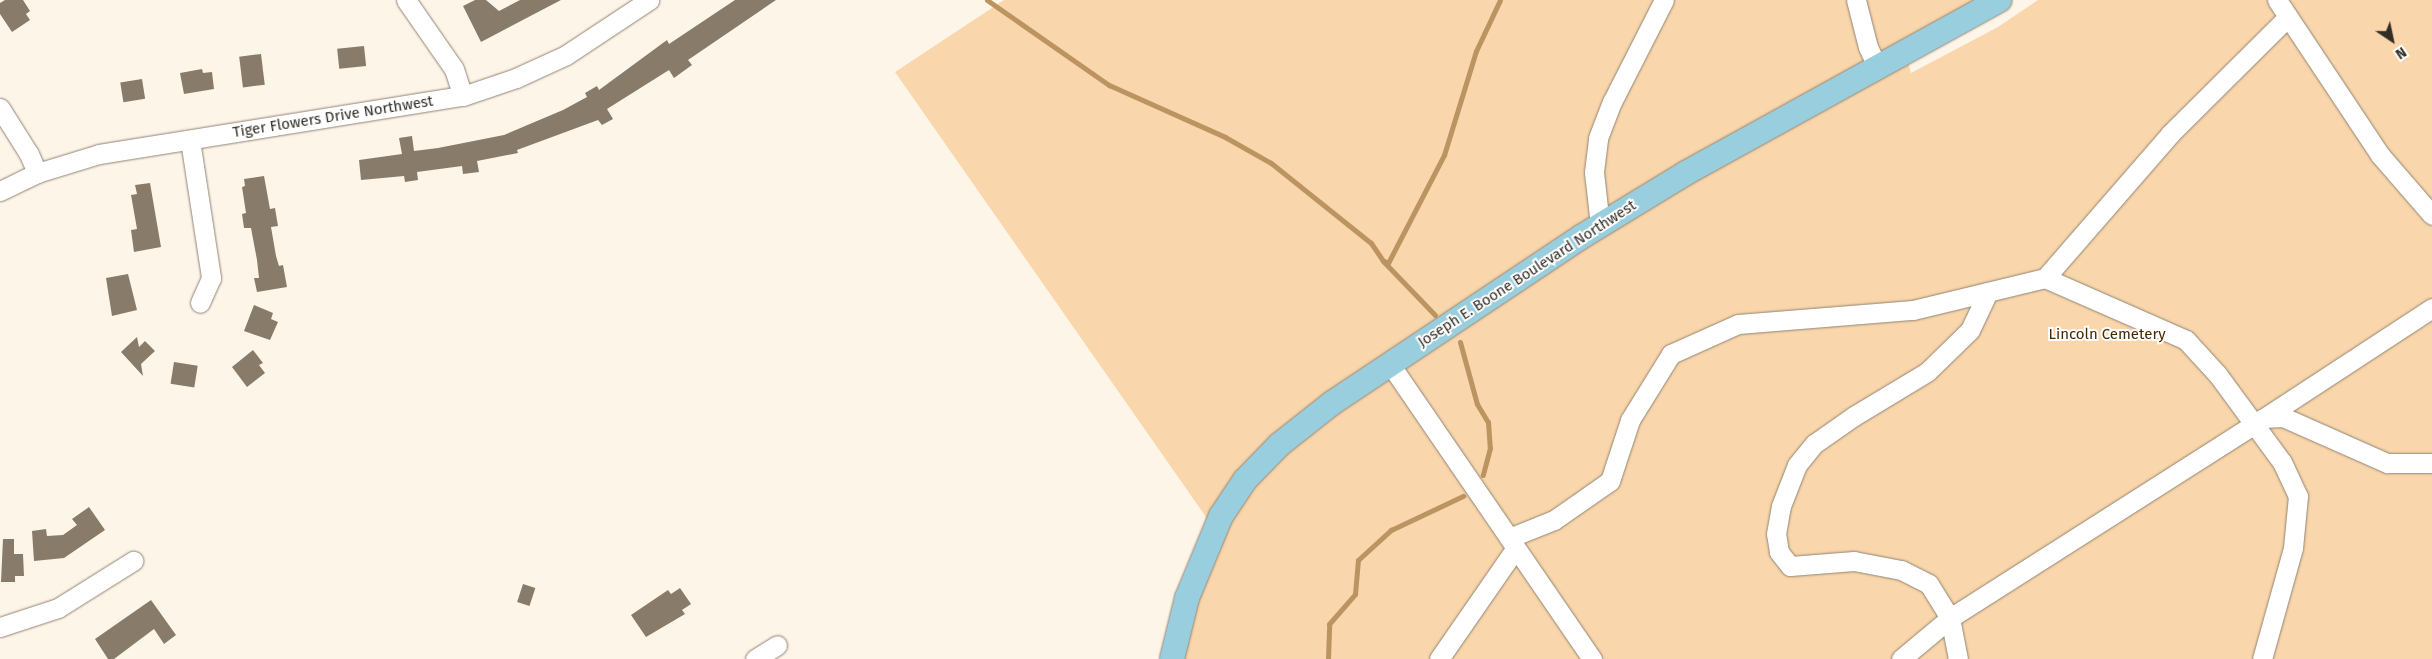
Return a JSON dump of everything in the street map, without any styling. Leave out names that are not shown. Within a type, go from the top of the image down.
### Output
[{"type":"main road","name":"Joseph E. Boone Boulevard Northwest","points":[[1172,659],[1188,598],[1220,516],[1245,480],[1279,445],[1390,364],[1686,172],[1999,0]]},
{"type":"street","points":[[406,0],[454,69],[463,96]]},
{"type":"street","name":"Tiger Flowers Drive Northwest","points":[[0,191],[37,173],[99,154],[463,96],[516,78],[566,55],[649,0]]},
{"type":"street","points":[[1600,226],[1594,172],[1598,138],[1612,102],[1664,0]]},
{"type":"street","points":[[1856,0],[1868,47],[1878,68]]},
{"type":"street","points":[[2277,0],[2380,155],[2432,215]]},
{"type":"street","points":[[1439,659],[1512,543],[1554,520],[1610,481],[1630,420],[1671,354],[1738,324],[1913,310],[2045,278],[2170,134],[2288,17]]},
{"type":"street","points":[[0,108],[29,154],[37,173]]},
{"type":"street","points":[[190,140],[211,278],[200,303]]},
{"type":"street","points":[[2045,278],[2186,340],[2259,421],[2298,496],[2293,548],[2262,659]]},
{"type":"street","points":[[1958,659],[1950,618],[1929,584],[1901,570],[1854,561],[1790,566],[1779,552],[1776,534],[1781,506],[1797,465],[1814,444],[1854,416],[1927,372],[1970,330],[1988,292]]},
{"type":"street","points":[[1900,659],[1950,618],[2432,308]]},
{"type":"street","points":[[1390,364],[1592,659]]},
{"type":"street","points":[[2259,421],[2283,417],[2387,463],[2432,463]]},
{"type":"street","points":[[0,627],[58,608],[133,561]]},
{"type":"street","points":[[756,659],[777,645]]},
{"type":"green space","name":"Lincoln Cemetery","points":[[1004,0],[1978,0],[1902,41],[1911,73],[1998,27],[2038,0],[2432,0],[2432,659],[1175,659],[1206,517],[895,72]]},
{"type":"building","points":[[5,0],[23,0],[30,11],[26,14],[30,20],[12,32],[0,14],[0,3]]},
{"type":"building","points":[[475,0],[486,0],[499,11],[520,0],[561,0],[481,42],[463,6]]},
{"type":"building","points":[[735,0],[776,0],[688,60],[692,65],[674,78],[669,70],[607,109],[613,119],[602,125],[598,120],[517,150],[518,153],[477,161],[479,172],[463,174],[462,166],[417,172],[418,180],[405,182],[404,176],[361,180],[359,160],[402,154],[399,138],[412,136],[414,151],[438,148],[504,135],[563,110],[587,97],[585,93],[597,86],[599,90],[667,40],[669,44]]},
{"type":"building","points":[[364,46],[366,66],[339,69],[337,49]]},
{"type":"building","points":[[261,54],[265,85],[243,87],[239,57]]},
{"type":"building","points":[[202,69],[203,73],[212,72],[214,89],[184,94],[180,73]]},
{"type":"building","points":[[142,79],[145,99],[123,102],[120,82]]},
{"type":"building","points":[[264,176],[270,209],[275,208],[278,226],[271,227],[276,256],[279,266],[283,265],[287,287],[257,292],[254,278],[259,278],[257,260],[251,228],[244,228],[242,214],[246,213],[242,187],[245,186],[244,179]]},
{"type":"building","points":[[150,183],[161,247],[134,252],[131,230],[137,229],[131,195],[137,194],[135,185]]},
{"type":"building","points":[[128,274],[137,310],[112,316],[106,278]]},
{"type":"building","points":[[254,305],[273,313],[271,319],[278,322],[270,340],[244,331]]},
{"type":"building","points":[[137,337],[139,347],[145,341],[155,351],[141,364],[143,376],[121,352]]},
{"type":"building","points":[[253,350],[263,363],[259,365],[265,373],[247,387],[232,367]]},
{"type":"building","points":[[174,362],[198,366],[194,387],[171,384]]},
{"type":"building","points":[[89,507],[105,530],[64,558],[34,561],[32,531],[46,529],[47,536],[63,535],[77,525],[72,519]]},
{"type":"building","points":[[3,539],[14,539],[14,554],[23,554],[24,576],[15,576],[15,582],[1,582]]},
{"type":"building","points":[[523,584],[535,588],[529,606],[517,602]]},
{"type":"building","points":[[680,588],[691,604],[682,610],[685,614],[646,637],[631,615],[668,590],[671,594]]},
{"type":"building","points":[[151,600],[176,635],[164,644],[154,629],[114,659],[108,659],[95,639]]},
{"type":"waterway","points":[[987,0],[1109,85],[1225,137],[1271,163],[1371,243],[1383,261],[1435,315]]},
{"type":"waterway","points":[[1384,261],[1388,263],[1444,155],[1476,51],[1500,0]]},
{"type":"waterway","points":[[1460,342],[1477,404],[1488,422],[1490,448],[1483,475]]},
{"type":"waterway","points":[[1328,659],[1329,624],[1355,594],[1358,560],[1391,530],[1463,496]]}]
